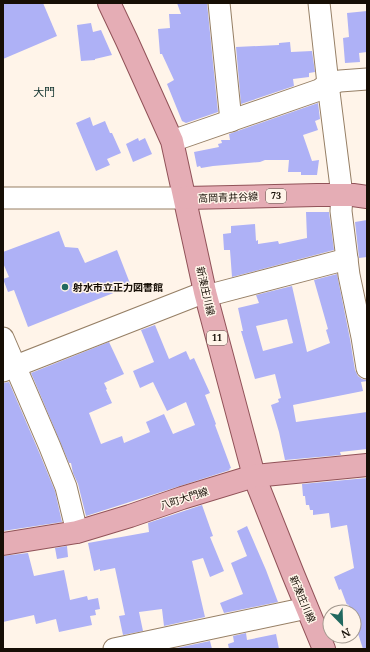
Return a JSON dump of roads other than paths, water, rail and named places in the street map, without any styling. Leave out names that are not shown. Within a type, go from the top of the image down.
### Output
[{"type":"main road","name":"新湊庄川線","points":[[109,3],[172,141],[206,294],[254,476],[292,574],[324,649]]},
{"type":"main road","name":"高岡青井谷線","points":[[185,198],[317,195],[367,197]]},
{"type":"main road","name":"八町大門線","points":[[3,544],[77,532],[254,476],[367,465]]},
{"type":"street","points":[[219,3],[231,121]]},
{"type":"street","points":[[319,3],[342,195],[341,211],[349,275],[367,368]]},
{"type":"street","points":[[172,141],[319,90],[328,84],[340,81],[367,79]]},
{"type":"street","points":[[3,198],[185,198]]},
{"type":"street","points":[[9,369],[206,294],[347,259]]},
{"type":"street","points":[[3,338],[9,369],[50,447],[66,487],[77,532]]},
{"type":"street","points":[[114,649],[307,608]]},
{"type":"place","name":"射水市立正力図書館","points":[[65,287]]},
{"type":"district","name":"大門","points":[[44,92]]}]
